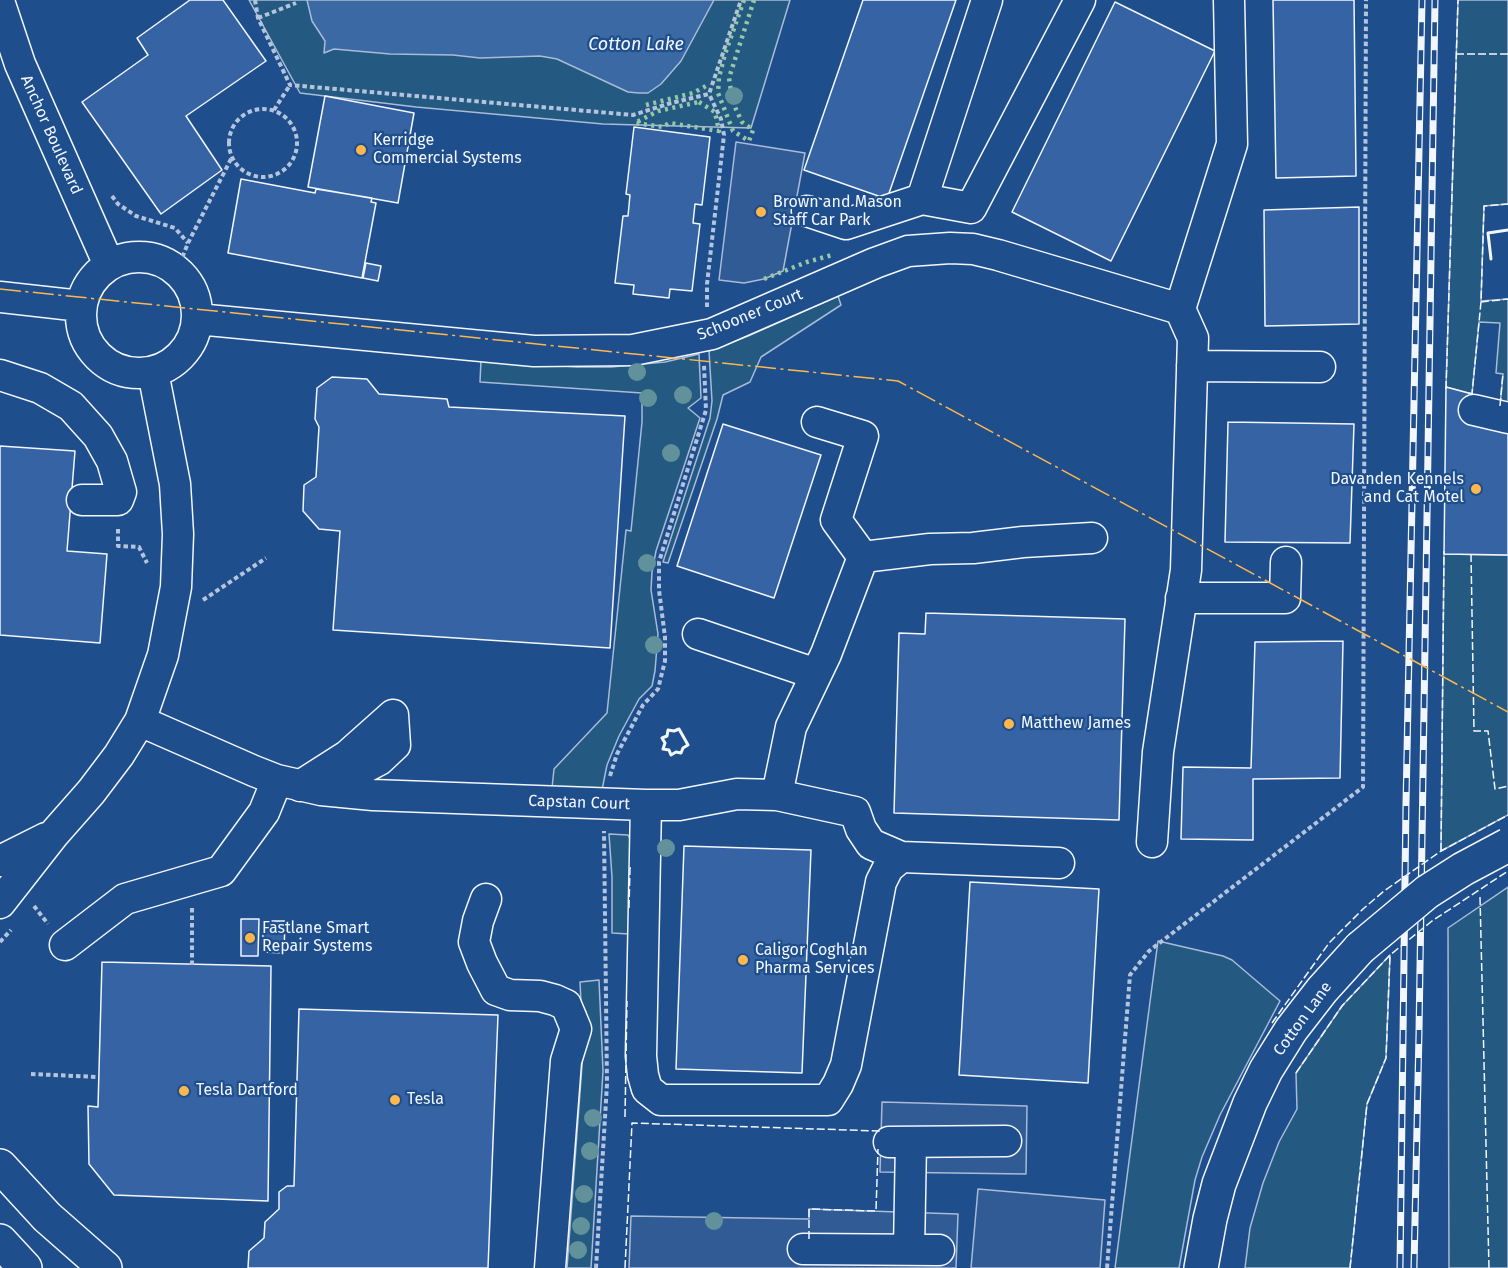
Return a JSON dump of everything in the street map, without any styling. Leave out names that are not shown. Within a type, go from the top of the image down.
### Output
[{"type":"main road","name":"Cotton Lane","points":[[1201,1268],[1219,1184],[1250,1103],[1266,1070],[1291,1030],[1322,990],[1360,948],[1426,892],[1463,868],[1508,845]]},
{"type":"main road","points":[[0,1166],[47,1217],[105,1268]]},
{"type":"main road","points":[[0,1241],[26,1268]]},
{"type":"street","points":[[922,199],[987,0]]},
{"type":"street","points":[[807,211],[846,224],[922,199],[971,208],[1080,0]]},
{"type":"street","points":[[1152,842],[1158,752],[1186,570],[1192,338],[1180,309],[1232,144],[1229,0]]},
{"type":"street","name":"Anchor Boulevard","points":[[0,4],[20,64],[109,265]]},
{"type":"street","name":"Schooner Court","points":[[197,319],[534,351],[633,350],[708,336],[875,263],[908,251],[950,248],[973,249],[990,253],[1180,309]]},
{"type":"street","points":[[145,257],[162,261],[177,271],[189,285],[195,302],[197,319],[188,347],[167,367],[153,372],[134,374],[125,372],[99,359],[88,344],[81,326],[81,306],[86,290],[96,275],[109,265],[127,258],[145,257]]},
{"type":"street","points":[[0,297],[81,306]]},
{"type":"street","points":[[1192,366],[1320,367]]},
{"type":"street","points":[[13,915],[54,834],[119,756],[140,722],[163,655],[176,587],[178,534],[175,484],[153,372]]},
{"type":"street","points":[[0,375],[40,388],[71,406],[98,436],[112,461],[121,492],[118,500],[82,500]]},
{"type":"street","points":[[1474,410],[1508,418]]},
{"type":"street","points":[[817,422],[863,436],[836,520],[863,557]]},
{"type":"street","points":[[863,557],[930,549],[973,548],[1092,538]]},
{"type":"street","points":[[777,795],[791,727],[826,654],[863,557]]},
{"type":"street","points":[[1181,598],[1285,598],[1286,562]]},
{"type":"street","points":[[698,634],[816,674]]},
{"type":"street","name":"Capstan Court","points":[[140,722],[299,785],[373,795],[646,805],[679,805],[737,794],[777,795],[855,812],[861,830],[871,844],[901,857]]},
{"type":"street","points":[[65,945],[125,899],[221,871],[264,812],[299,785]]},
{"type":"street","points":[[646,805],[641,1056],[647,1089],[661,1100],[828,1100],[846,1065],[881,882],[888,868],[901,857],[1059,863]]},
{"type":"street","points":[[0,861],[54,834]]},
{"type":"street","points":[[486,899],[474,942],[496,990],[510,995],[540,996],[566,1005],[576,1029],[566,1061],[551,1255]]},
{"type":"street","points":[[909,1250],[900,1142],[1006,1141]]},
{"type":"street","points":[[803,1250],[939,1250]]},
{"type":"path","points":[[255,0],[258,18],[290,85]]},
{"type":"path","points":[[604,804],[617,754],[643,705],[658,689],[665,661],[659,562],[706,410],[707,284],[724,135],[721,119],[710,94],[741,0]]},
{"type":"path","points":[[1107,1268],[1130,975],[1149,951],[1363,787],[1366,0]]},
{"type":"path","points":[[258,18],[296,3]]},
{"type":"path","points":[[290,85],[633,115],[710,94]]},
{"type":"path","points":[[274,110],[290,85]]},
{"type":"path","points":[[263,108],[274,110],[284,115],[292,123],[297,145],[295,156],[280,172],[269,177],[259,177],[239,167],[232,157],[229,146],[234,124],[251,110],[263,108]]},
{"type":"path","points":[[177,271],[188,243],[232,157]]},
{"type":"path","points":[[107,189],[117,204],[136,216],[175,228],[188,243]]},
{"type":"path","points":[[118,500],[118,546],[139,548],[148,566]]},
{"type":"path","points":[[199,595],[199,602],[266,558]]},
{"type":"path","points":[[192,965],[193,880]]},
{"type":"path","points":[[0,942],[13,915],[33,905],[65,945]]},
{"type":"path","points":[[31,1074],[98,1077]]},
{"type":"shaded area","points":[[249,0],[790,0],[751,128],[603,124],[416,107],[300,93]]},
{"type":"shaded area","points":[[1458,0],[1508,0],[1508,204],[1484,206],[1481,301],[1508,299],[1508,408],[1500,406],[1503,374],[1496,373],[1500,323],[1479,322],[1472,394],[1446,387]]},
{"type":"shaded area","name":"Brown and Mason Staff Car Park","points":[[736,142],[805,153],[783,271],[764,279],[744,283],[719,280]]},
{"type":"shaded area","points":[[838,296],[841,305],[761,357],[750,382],[723,395],[668,563],[663,562],[710,418],[712,401],[709,351]]},
{"type":"shaded area","points":[[699,354],[701,398],[688,408],[700,418],[656,551],[652,572],[651,590],[658,634],[652,686],[639,699],[619,736],[607,765],[602,790],[552,788],[554,769],[607,713],[626,530],[631,531],[642,422],[642,393],[480,382],[481,360],[577,367],[611,367],[665,362]]},
{"type":"shaded area","points":[[1444,554],[1508,555],[1508,815],[1441,851]]},
{"type":"shaded area","points":[[609,834],[628,835],[631,841],[629,934],[612,933]]},
{"type":"shaded area","points":[[1508,887],[1508,1268],[1449,1268],[1448,928]]},
{"type":"shaded area","points":[[1158,941],[1232,960],[1280,1001],[1220,1115],[1202,1157],[1195,1180],[1179,1268],[1115,1268]]},
{"type":"shaded area","points":[[1390,955],[1386,1058],[1367,1104],[1350,1268],[1245,1268],[1250,1228],[1263,1183],[1279,1142],[1297,1109],[1296,1073],[1342,1006]]},
{"type":"shaded area","points":[[599,980],[603,1071],[591,1268],[567,1268],[586,1012],[581,1002],[580,982]]},
{"type":"shaded area","points":[[882,1102],[1027,1106],[1026,1174],[880,1172]]},
{"type":"shaded area","points":[[978,1189],[1105,1200],[1100,1268],[971,1268]]},
{"type":"shaded area","points":[[809,1209],[958,1214],[956,1268],[629,1268],[631,1216],[809,1219]]},
{"type":"water","name":"Cotton Lake","points":[[307,0],[714,0],[681,61],[661,84],[648,93],[639,93],[628,92],[557,59],[540,56],[480,58],[334,49],[324,53],[325,41],[312,21]]},
{"type":"building","points":[[190,0],[223,0],[266,61],[186,116],[222,170],[161,214],[82,102],[148,55],[137,38]]},
{"type":"building","points":[[863,0],[956,0],[887,199],[804,170]]},
{"type":"building","points":[[1273,0],[1354,0],[1356,176],[1276,178]]},
{"type":"building","points":[[1115,2],[1215,51],[1111,261],[1012,212]]},
{"type":"building","name":"Kerridge Commercial Systems","points":[[325,96],[414,113],[398,203],[308,187]]},
{"type":"building","points":[[634,127],[710,137],[702,205],[695,204],[693,223],[700,224],[692,291],[670,289],[669,298],[633,294],[634,285],[615,283],[623,216],[628,216],[630,195],[626,194]]},
{"type":"building","points":[[241,179],[315,193],[316,189],[372,198],[371,202],[376,203],[362,278],[228,253]]},
{"type":"building","points":[[1359,207],[1359,324],[1265,326],[1264,210]]},
{"type":"building","points":[[366,263],[381,266],[378,281],[363,278]]},
{"type":"building","points":[[332,377],[367,379],[379,394],[447,399],[449,407],[625,416],[610,648],[333,630],[340,531],[319,529],[303,511],[304,485],[316,477],[319,427],[315,419],[317,388]]},
{"type":"building","name":"Davanden Kennels and Cat Motel","points":[[1446,387],[1472,394],[1471,415],[1508,425],[1508,555],[1444,554]]},
{"type":"building","points":[[1228,422],[1354,424],[1350,543],[1225,542]]},
{"type":"building","points":[[723,424],[821,455],[774,598],[677,566]]},
{"type":"building","points":[[0,446],[75,451],[67,551],[107,554],[100,643],[0,635]]},
{"type":"building","name":"Matthew James","points":[[926,613],[1125,619],[1119,820],[894,813],[899,633],[925,634]]},
{"type":"building","points":[[1343,641],[1340,778],[1253,779],[1253,840],[1181,839],[1183,767],[1251,768],[1255,642]]},
{"type":"building","name":"Caligor Coghlan Pharma Services","points":[[684,846],[811,850],[802,1073],[676,1069]]},
{"type":"building","points":[[970,882],[1099,889],[1088,1083],[959,1075]]},
{"type":"building","name":"Fastlane Smart Repair Systems","points":[[241,919],[259,919],[258,956],[241,956]]},
{"type":"building","points":[[263,921],[285,921],[284,953],[263,952]]},
{"type":"building","name":"Tesla Dartford","points":[[102,962],[271,966],[268,1201],[114,1195],[89,1164],[88,1106],[98,1107]]},
{"type":"building","name":"Tesla","points":[[299,1009],[498,1015],[488,1268],[248,1268],[249,1251],[264,1238],[265,1222],[279,1209],[279,1192],[287,1186],[294,1186]]},
{"type":"railway","points":[[1400,1268],[1406,803],[1422,0]]},
{"type":"railway","points":[[1414,1268],[1435,0]]},
{"type":"hedge","points":[[744,0],[725,54],[719,77],[718,93],[733,131],[749,141],[753,130],[742,122],[733,103],[729,78],[754,0]]},
{"type":"hedge","points":[[646,105],[693,93],[706,86]]},
{"type":"hedge","points":[[699,102],[715,112],[719,131],[669,123],[663,127],[635,123],[658,111],[699,102]]},
{"type":"hedge","points":[[764,279],[832,255]]},
{"type":"fence","points":[[1446,389],[1458,0]]},
{"type":"fence","points":[[1456,54],[1508,54]]},
{"type":"fence","points":[[1469,393],[1472,394],[1481,302],[1484,206],[1508,204]]},
{"type":"fence","points":[[1481,302],[1508,299]]},
{"type":"fence","points":[[1500,406],[1503,373]]},
{"type":"fence","points":[[1441,851],[1444,551]]},
{"type":"fence","points":[[1471,554],[1474,731],[1488,731],[1495,789],[1508,786]]},
{"type":"fence","points":[[1272,1023],[1329,943],[1363,909],[1384,891],[1441,851],[1508,815]]},
{"type":"fence","points":[[629,908],[630,868],[634,868]]},
{"type":"fence","points":[[1296,1073],[1342,1006],[1390,955],[1432,921],[1508,871]]},
{"type":"fence","points":[[1480,897],[1489,1268]]},
{"type":"fence","points":[[1350,1268],[1367,1104],[1386,1058],[1390,955]]},
{"type":"fence","points":[[625,1117],[627,1001]]},
{"type":"fence","points":[[625,1268],[632,1123],[879,1131],[879,1134]]},
{"type":"fence","points":[[809,1239],[809,1209],[876,1211],[878,1149]]},
{"type":"wall","points":[[1491,259],[1488,233],[1508,230]]},
{"type":"wall","points":[[679,729],[688,745],[681,753],[676,752],[671,755],[669,750],[663,749],[665,743],[662,738],[667,736],[668,730],[679,729]]},
{"type":"power","points":[[0,289],[898,381],[1508,712]]},
{"type":"place","name":"Kerridge Commercial Systems","points":[[361,150]]},
{"type":"place","name":"Brown and Mason Staff Car Park","points":[[761,212]]},
{"type":"place","name":"Davanden Kennels and Cat Motel","points":[[1476,489]]},
{"type":"place","name":"Matthew James","points":[[1009,724]]},
{"type":"place","name":"Fastlane Smart Repair Systems","points":[[250,938]]},
{"type":"place","name":"Caligor Coghlan Pharma Services","points":[[743,960]]},
{"type":"place","name":"Tesla Dartford","points":[[184,1091]]},
{"type":"place","name":"Tesla","points":[[395,1100]]}]
